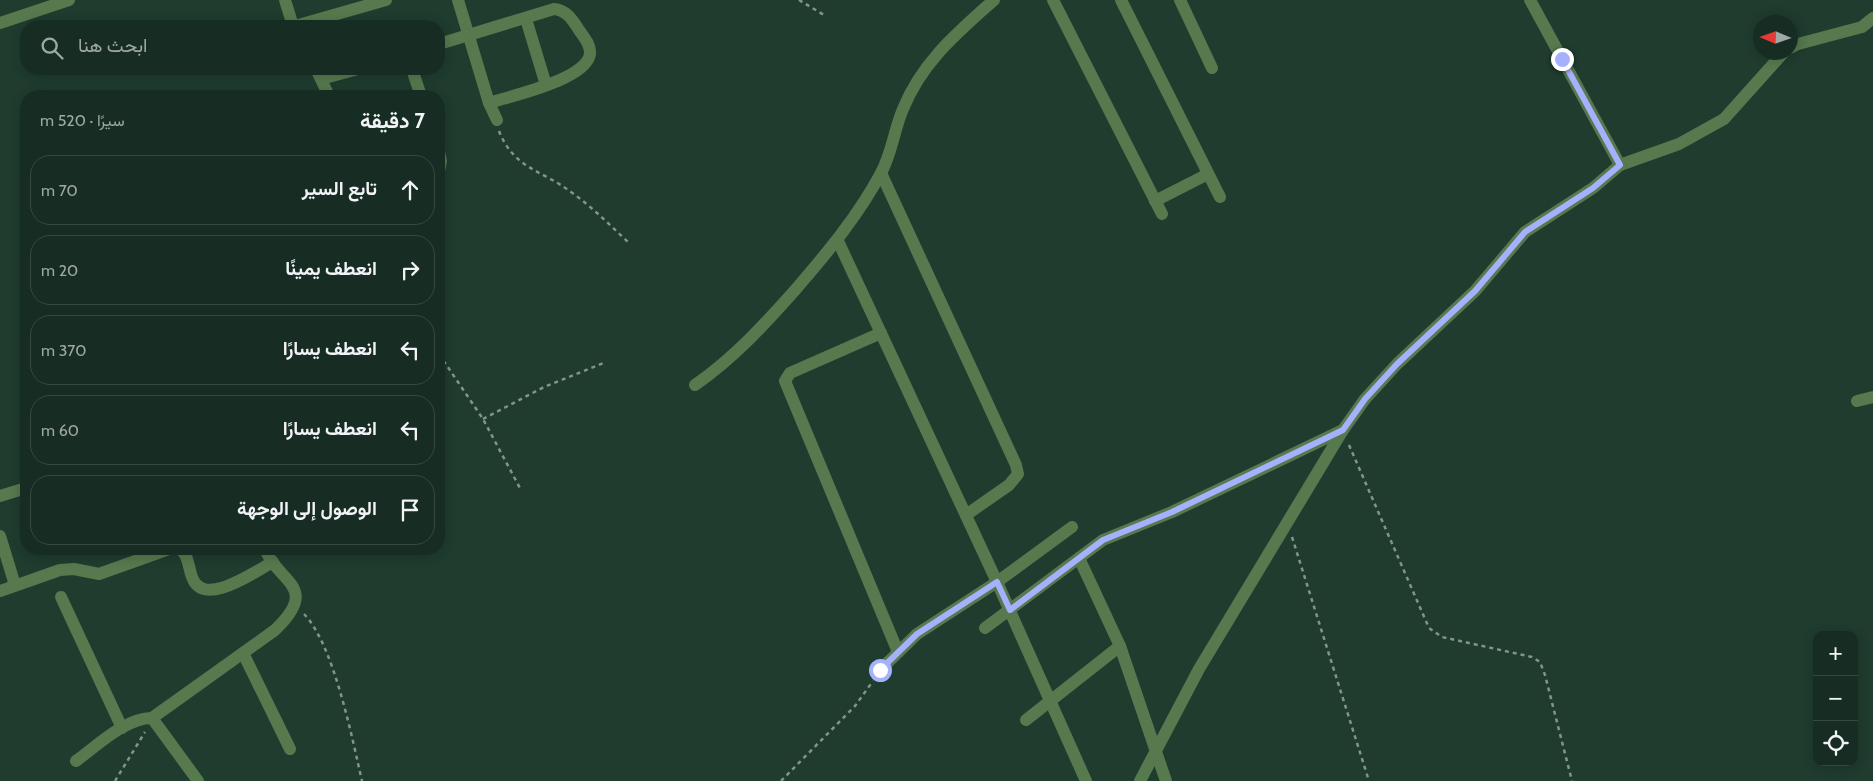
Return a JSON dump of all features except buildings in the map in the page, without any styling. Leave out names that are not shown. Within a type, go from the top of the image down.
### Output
[{"type":"street","points":[[0,23],[69,0]]},
{"type":"street","points":[[284,0],[292,20]]},
{"type":"street","points":[[315,20],[386,0]]},
{"type":"street","points":[[458,0],[489,103],[497,120]]},
{"type":"street","points":[[694,385],[717,369],[760,330],[838,241],[881,173],[903,107],[927,65],[942,46],[994,0]]},
{"type":"street","points":[[1053,0],[1162,214]]},
{"type":"street","points":[[1122,0],[1220,197]]},
{"type":"street","points":[[1180,0],[1212,68]]},
{"type":"street","points":[[1530,0],[1620,165]]},
{"type":"street","points":[[445,42],[526,19],[549,10],[562,10],[575,24],[589,47],[589,58],[582,66],[564,78],[546,86],[489,103]]},
{"type":"street","points":[[1798,44],[1862,27],[1873,18]]},
{"type":"street","points":[[526,19],[546,86]]},
{"type":"street","points":[[1140,781],[1199,669],[1343,430],[1371,392],[1397,364],[1475,291],[1525,232],[1593,188],[1620,165],[1679,144],[1719,123],[1777,60]]},
{"type":"street","points":[[318,75],[326,90]]},
{"type":"street","points":[[414,75],[419,90]]},
{"type":"street","points":[[881,173],[1016,465],[1018,474],[1009,485],[966,515]]},
{"type":"street","points":[[1155,201],[1208,174]]},
{"type":"street","points":[[838,241],[1010,610],[1086,781]]},
{"type":"street","points":[[881,334],[790,373],[785,381],[898,652]]},
{"type":"street","points":[[1857,401],[1873,397]]},
{"type":"street","points":[[985,628],[1103,540],[1172,512],[1343,430]]},
{"type":"street","points":[[0,496],[20,490]]},
{"type":"street","points":[[880,670],[917,634],[997,582],[1072,527]]},
{"type":"street","points":[[1,542],[15,585]]},
{"type":"street","points":[[0,591],[60,570],[74,569],[99,574],[152,555]]},
{"type":"street","points":[[186,555],[196,587],[206,591],[225,586],[273,562]]},
{"type":"street","points":[[153,720],[224,664],[243,653],[283,622],[290,614],[294,603],[293,585],[269,555]]},
{"type":"street","points":[[1079,558],[1120,646],[1166,781]]},
{"type":"street","points":[[61,597],[122,728]]},
{"type":"street","points":[[1026,720],[1120,646]]},
{"type":"street","points":[[243,653],[290,749]]},
{"type":"street","points":[[76,761],[122,728],[141,718],[153,720],[198,781]]},
{"type":"path","points":[[799,0],[824,14]]},
{"type":"path","points":[[497,120],[505,144],[520,162],[569,190],[629,243]]},
{"type":"path","points":[[483,419],[544,387],[606,362]]},
{"type":"path","points":[[445,363],[483,419],[521,490]]},
{"type":"path","points":[[1343,430],[1429,628],[1437,635],[1532,657],[1542,665],[1572,781]]},
{"type":"path","points":[[1285,526],[1300,557],[1369,781]]},
{"type":"path","points":[[294,603],[312,624],[328,656],[362,781]]},
{"type":"path","points":[[781,781],[855,706],[880,670]]},
{"type":"path","points":[[115,781],[139,739],[153,720]]},
{"type":"route","points":[[880,670],[917,634],[997,582],[1010,610],[1103,540],[1172,512],[1343,430],[1365,399],[1397,364],[1475,291],[1525,232],[1593,188],[1620,165],[1562,59]]}]
